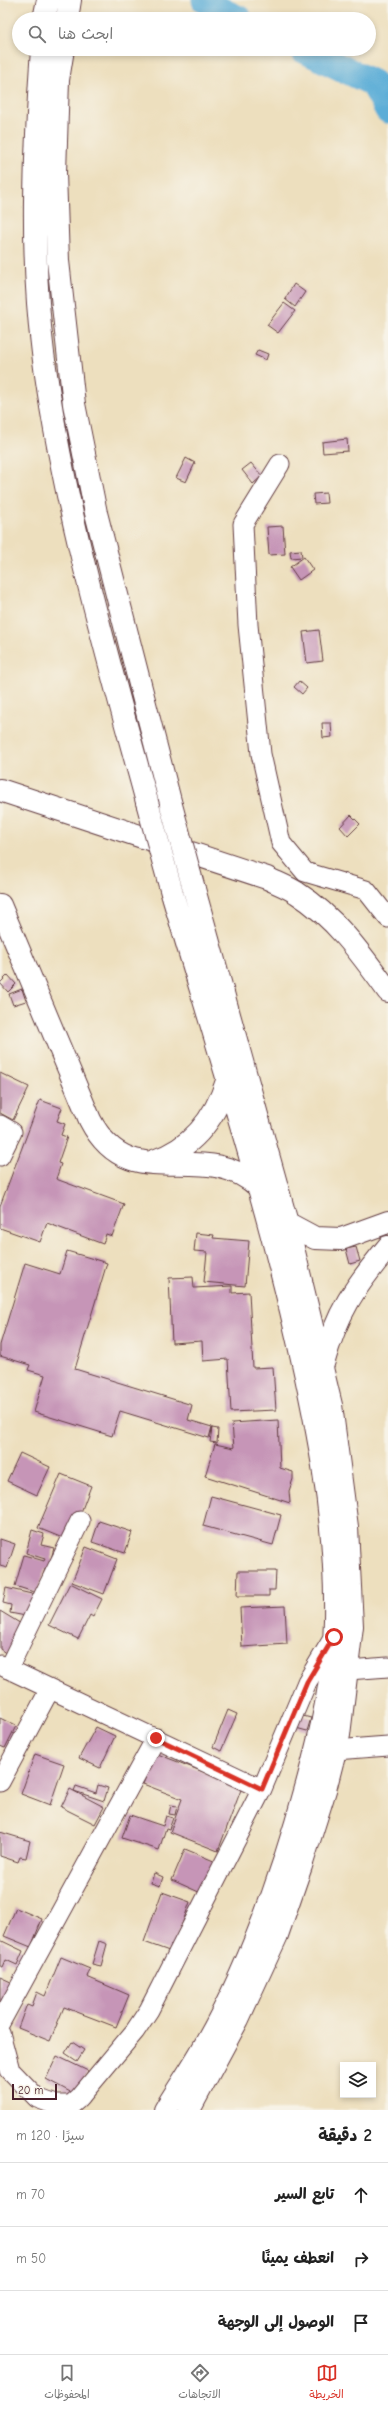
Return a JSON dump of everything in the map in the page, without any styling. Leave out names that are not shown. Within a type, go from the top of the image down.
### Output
[{"type":"highway","points":[[45,12],[48,0]]},
{"type":"highway","points":[[68,12],[70,0]]},
{"type":"highway","points":[[41,56],[36,124],[35,235],[43,351],[62,472],[99,624],[172,893],[260,1188],[313,1404],[325,1480],[332,1557],[334,1637],[328,1696],[317,1748],[293,1837],[250,1953],[206,2044],[165,2110]]},
{"type":"highway","points":[[62,56],[58,80],[55,174],[58,261],[74,404],[96,513],[171,804],[287,1223],[332,1405],[347,1527],[352,1626],[348,1670],[335,1750],[325,1790],[277,1935],[238,2019],[189,2110]]},
{"type":"highway","points":[[0,790],[267,878],[297,893],[336,925],[352,942],[388,991]]},
{"type":"highway","points":[[0,905],[95,1130],[101,1138],[117,1152],[137,1161],[147,1163],[222,1166],[242,1174],[260,1188]]},
{"type":"highway","points":[[147,1163],[173,1152],[192,1140],[214,1113],[227,1081]]},
{"type":"highway","points":[[287,1223],[315,1238],[341,1239],[388,1222]]},
{"type":"highway","points":[[322,1365],[331,1332],[344,1305],[363,1277],[388,1248]]},
{"type":"street","points":[[280,464],[243,524],[248,625],[261,754],[282,843],[305,872],[366,890],[388,918]]},
{"type":"street","points":[[297,893],[305,872]]},
{"type":"street","points":[[0,1125],[12,1132],[0,1156]]},
{"type":"street","points":[[80,1522],[4,1667],[262,1789]]},
{"type":"street","points":[[0,2033],[10,2070],[37,2098],[56,2105],[71,2105],[79,2098],[135,2032],[149,2010],[262,1789],[307,1682],[334,1637]]},
{"type":"street","points":[[348,1670],[388,1667]]},
{"type":"street","points":[[0,1782],[50,1689]]},
{"type":"street","points":[[0,2023],[156,1738]]},
{"type":"street","points":[[335,1750],[388,1746]]},
{"type":"building","points":[[294,284],[305,292],[295,307],[285,299]]},
{"type":"building","points":[[284,303],[295,311],[278,333],[267,325]]},
{"type":"building","points":[[258,350],[268,354],[266,360],[255,355]]},
{"type":"building","points":[[347,439],[348,451],[323,453],[322,442]]},
{"type":"building","points":[[186,458],[195,463],[186,482],[176,478]]},
{"type":"building","points":[[251,463],[262,476],[253,484],[242,470]]},
{"type":"building","points":[[326,493],[327,503],[314,504],[313,494]]},
{"type":"building","points":[[283,526],[285,554],[269,555],[267,527]]},
{"type":"building","points":[[301,550],[302,557],[291,558],[290,551]]},
{"type":"building","points":[[304,557],[313,570],[299,580],[290,567]]},
{"type":"building","points":[[319,630],[323,661],[307,663],[303,632]]},
{"type":"building","points":[[299,681],[307,688],[302,694],[294,687]]},
{"type":"building","points":[[322,723],[331,723],[332,737],[323,738]]},
{"type":"building","points":[[351,815],[360,824],[348,836],[340,827]]},
{"type":"building","points":[[8,975],[16,984],[8,992],[0,983]]},
{"type":"building","points":[[22,989],[26,1001],[13,1005],[9,994]]},
{"type":"building","points":[[0,1073],[29,1087],[13,1120],[0,1113]]},
{"type":"building","points":[[40,1100],[62,1108],[57,1121],[65,1124],[61,1135],[67,1137],[58,1163],[61,1164],[56,1179],[124,1204],[112,1236],[106,1234],[103,1244],[47,1223],[40,1242],[0,1228],[0,1206]]},
{"type":"building","points":[[196,1233],[214,1235],[213,1238],[249,1241],[245,1286],[204,1282],[207,1252],[194,1251]]},
{"type":"building","points":[[356,1247],[360,1261],[350,1264],[346,1249]]},
{"type":"building","points":[[67,1251],[107,1263],[75,1369],[192,1405],[188,1420],[212,1427],[209,1438],[120,1411],[112,1436],[34,1412],[45,1375],[28,1370],[30,1365],[0,1356],[0,1345],[25,1263],[60,1274]]},
{"type":"building","points":[[193,1277],[194,1288],[232,1286],[232,1293],[249,1292],[253,1368],[273,1367],[276,1410],[231,1412],[228,1359],[203,1361],[202,1341],[172,1343],[169,1278]]},
{"type":"building","points":[[278,1420],[280,1468],[293,1472],[293,1479],[289,1491],[290,1503],[205,1476],[215,1444],[234,1448],[232,1423]]},
{"type":"building","points":[[212,1428],[218,1429],[217,1443],[210,1442]]},
{"type":"building","points":[[20,1453],[50,1467],[37,1495],[7,1481]]},
{"type":"building","points":[[61,1474],[91,1486],[70,1541],[38,1528]]},
{"type":"building","points":[[211,1496],[281,1515],[273,1545],[203,1526]]},
{"type":"building","points":[[99,1521],[132,1532],[125,1553],[92,1542]]},
{"type":"building","points":[[32,1530],[44,1534],[41,1545],[54,1548],[51,1559],[55,1561],[52,1571],[45,1569],[37,1593],[15,1586],[24,1555],[44,1561],[45,1559],[26,1553]]},
{"type":"building","points":[[0,1539],[15,1544],[7,1568],[0,1566]]},
{"type":"building","points":[[86,1547],[117,1559],[104,1594],[72,1582]]},
{"type":"building","points":[[238,1571],[276,1571],[275,1590],[269,1590],[269,1596],[237,1596]]},
{"type":"building","points":[[70,1583],[102,1599],[93,1617],[90,1615],[78,1639],[49,1625]]},
{"type":"building","points":[[6,1588],[36,1595],[31,1617],[10,1613],[11,1605],[3,1603]]},
{"type":"building","points":[[285,1606],[287,1644],[242,1647],[240,1608]]},
{"type":"building","points":[[0,1611],[23,1625],[7,1654],[0,1649]]},
{"type":"building","points":[[228,1710],[237,1714],[221,1751],[213,1747]]},
{"type":"building","points":[[299,1715],[311,1718],[307,1731],[296,1728]]},
{"type":"building","points":[[0,1718],[16,1726],[5,1748],[0,1746]]},
{"type":"building","points":[[96,1727],[115,1736],[100,1768],[79,1758]]},
{"type":"building","points":[[155,1753],[242,1787],[218,1851],[170,1832],[182,1799],[143,1784]]},
{"type":"building","points":[[35,1754],[64,1764],[50,1805],[21,1794]]},
{"type":"building","points":[[98,1785],[108,1788],[104,1801],[74,1791],[76,1786],[96,1793]]},
{"type":"building","points":[[70,1789],[104,1807],[95,1824],[61,1807]]},
{"type":"building","points":[[171,1805],[177,1806],[175,1815],[169,1814]]},
{"type":"building","points":[[130,1815],[163,1826],[166,1816],[173,1818],[169,1829],[166,1828],[159,1850],[122,1838]]},
{"type":"building","points":[[0,1832],[30,1841],[26,1858],[20,1857],[18,1862],[0,1856]]},
{"type":"building","points":[[185,1849],[216,1862],[201,1893],[172,1880]]},
{"type":"building","points":[[154,1873],[163,1877],[160,1886],[151,1883]]},
{"type":"building","points":[[162,1892],[190,1902],[172,1952],[144,1942]]},
{"type":"building","points":[[16,1908],[42,1919],[31,1947],[4,1936]]},
{"type":"building","points":[[0,1940],[23,1951],[17,1965],[6,1960],[3,1967],[0,1966]]},
{"type":"building","points":[[99,1941],[107,1944],[101,1966],[92,1964]]},
{"type":"building","points":[[61,1957],[90,1969],[87,1977],[129,1995],[116,2027],[64,2007],[50,2041],[18,2028],[27,2004],[32,2006],[37,1992],[45,1996]]},
{"type":"building","points":[[0,1977],[13,1983],[0,2008]]},
{"type":"building","points":[[72,2042],[84,2050],[77,2061],[65,2053]]},
{"type":"building","points":[[57,2056],[88,2071],[76,2095],[46,2079]]},
{"type":"waterway","points":[[205,0],[213,7],[224,12]]},
{"type":"waterway","points":[[317,56],[373,83],[388,110]]},
{"type":"route","points":[[156,1738],[262,1789],[307,1682],[334,1637]]}]
